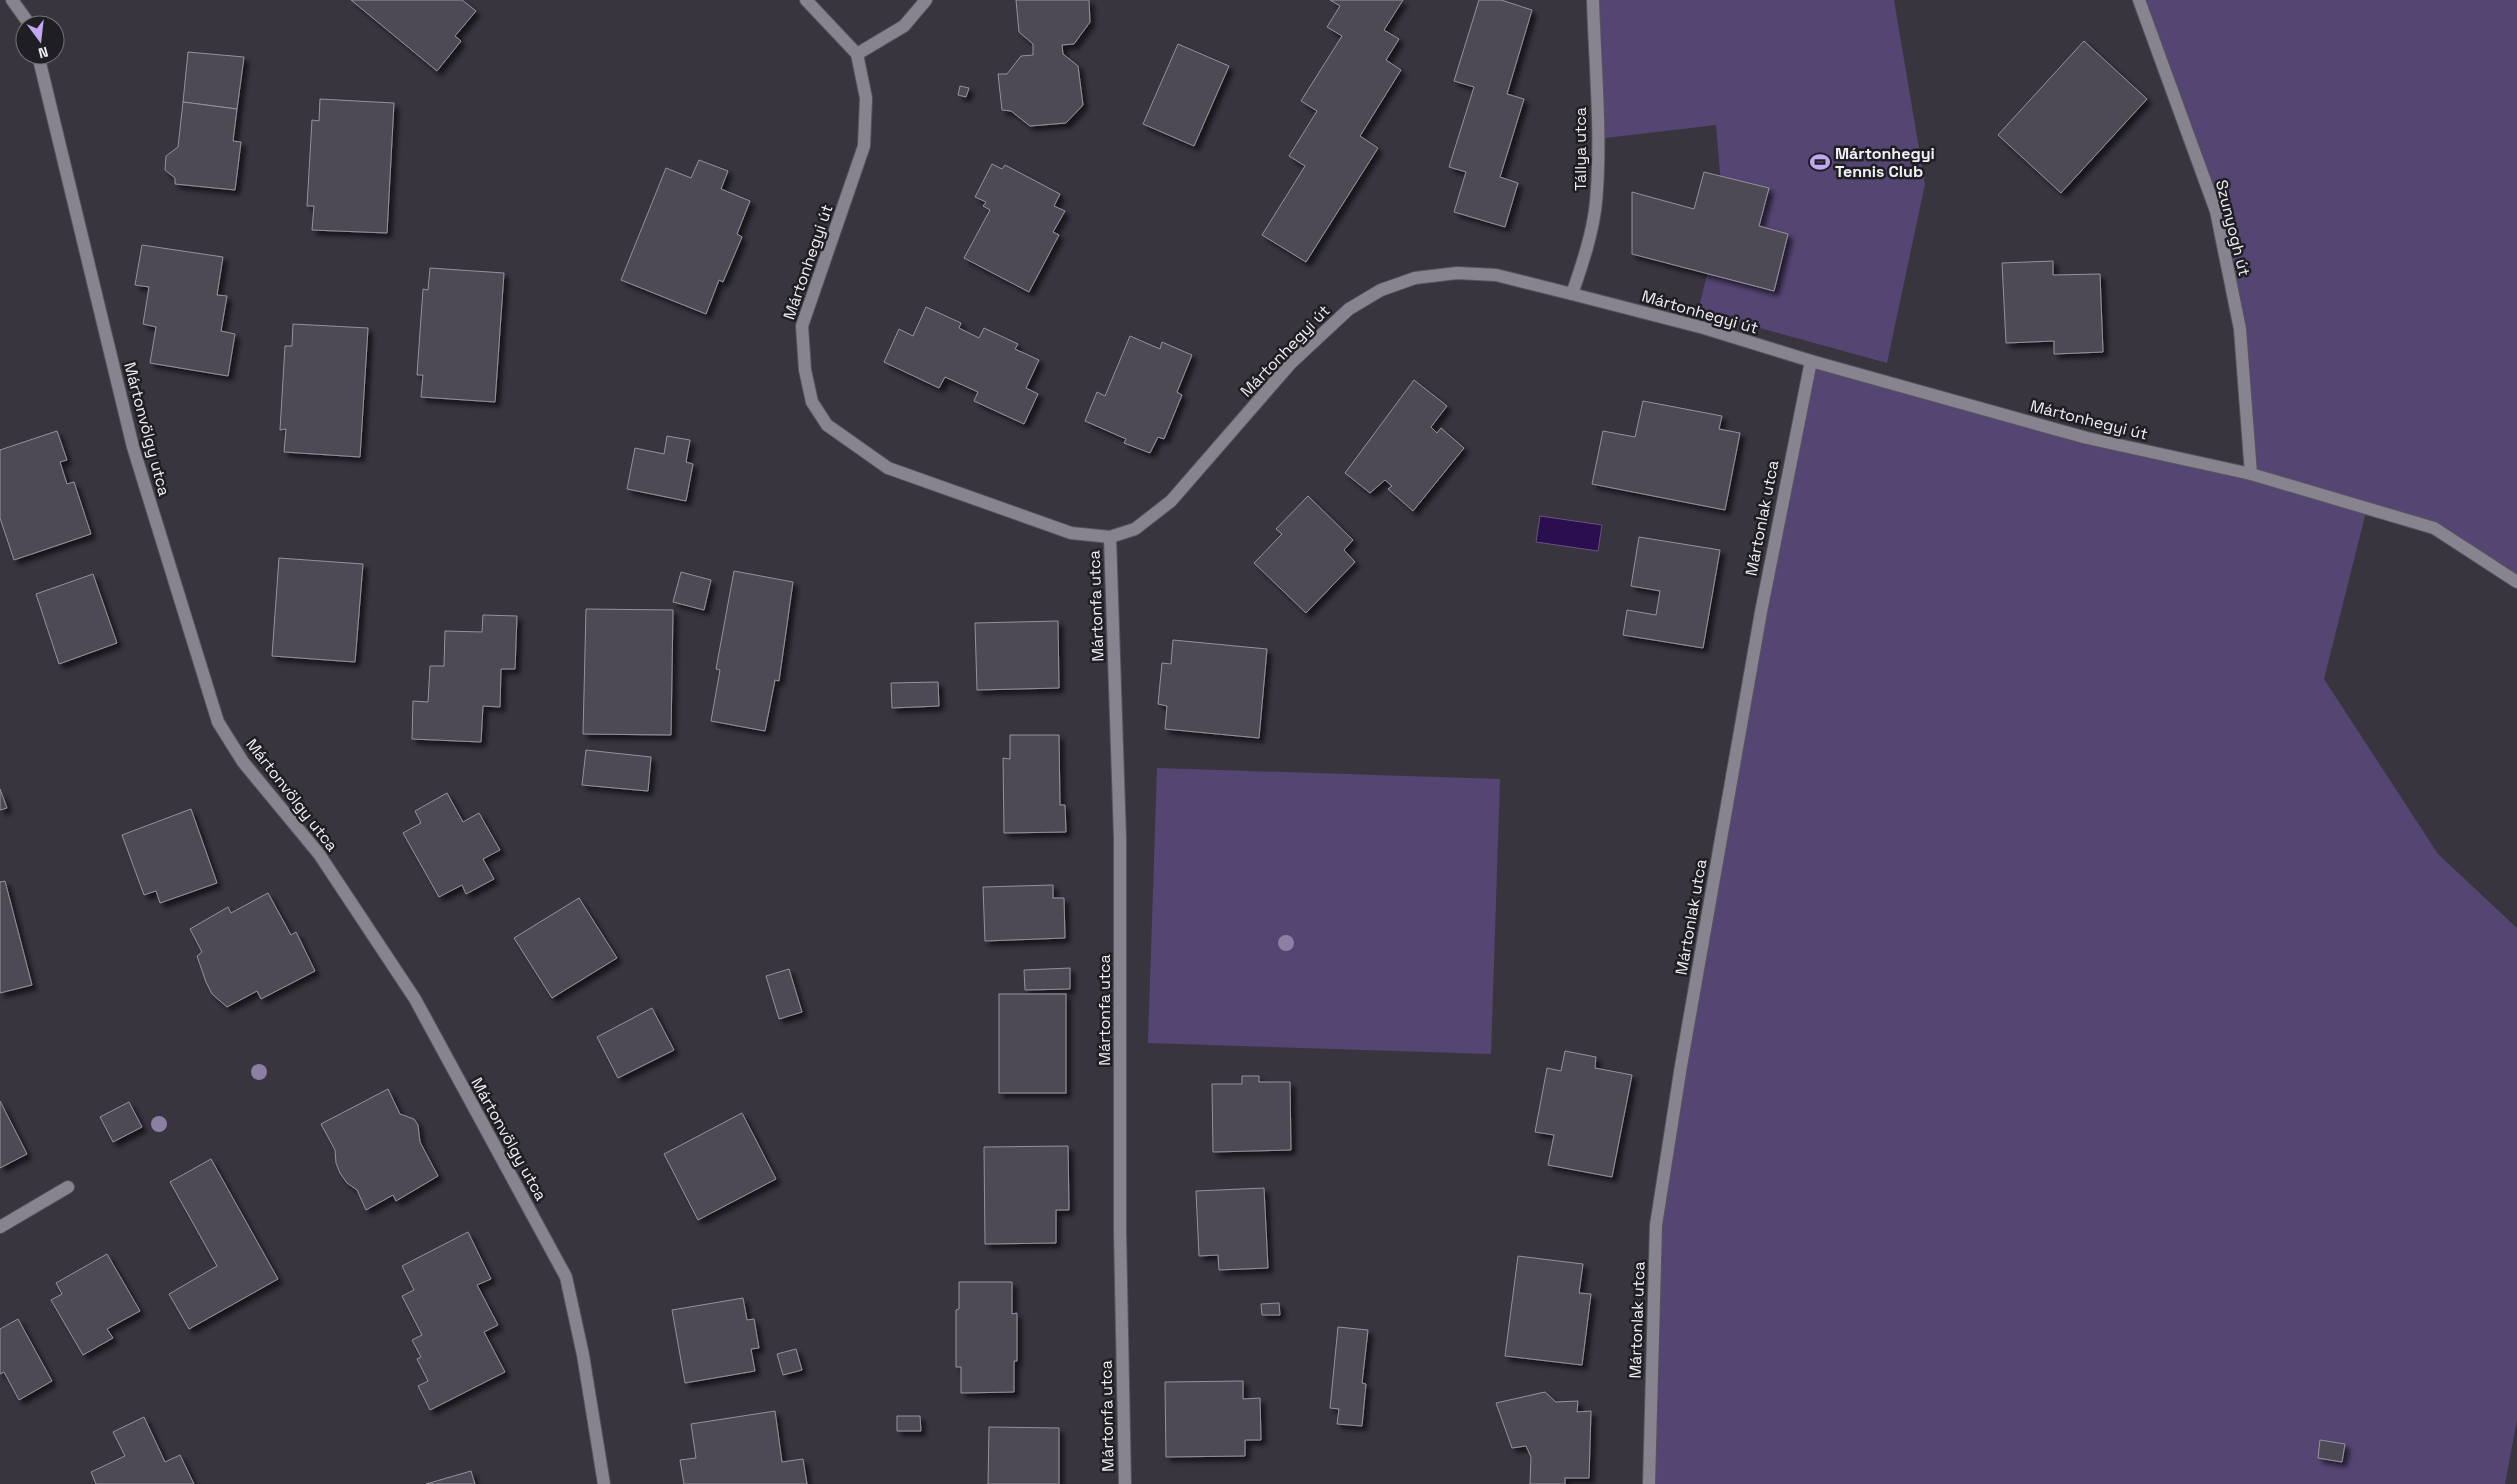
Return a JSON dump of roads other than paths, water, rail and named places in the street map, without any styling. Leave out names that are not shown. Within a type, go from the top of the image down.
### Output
[{"type":"street","points":[[12,0],[23,15]]},
{"type":"street","points":[[806,0],[857,54],[904,26],[926,0]]},
{"type":"street","name":"Tállya utca","points":[[1572,294],[1582,263],[1596,203],[1597,139],[1593,0]]},
{"type":"street","name":"Szunyogh út","points":[[2139,0],[2216,211],[2240,329],[2251,474]]},
{"type":"street","name":"Mártonhegyi út","points":[[857,54],[866,98],[864,146],[802,326],[805,370],[812,402],[827,425],[888,468],[1071,533],[1110,537],[1136,529],[1171,500],[1291,363],[1349,309],[1381,290],[1415,278],[1457,273],[1496,275],[1572,294],[1704,328],[1811,361],[2087,438],[2251,474],[2434,528],[2517,582]]},
{"type":"street","name":"Mártonvölgy utca","points":[[40,65],[133,447],[218,722],[243,762],[319,854],[415,999],[566,1276],[583,1355],[604,1484]]},
{"type":"street","name":"Mártonlak utca","points":[[1649,1484],[1656,1225],[1681,1066],[1761,612],[1811,361]]},
{"type":"street","name":"Mártonfa utca","points":[[1110,537],[1120,838],[1120,1231],[1125,1484]]},
{"type":"street","points":[[0,1227],[68,1187]]},
{"type":"place","name":"Mártonhegyi Tennis Club","points":[[1820,162]]}]
